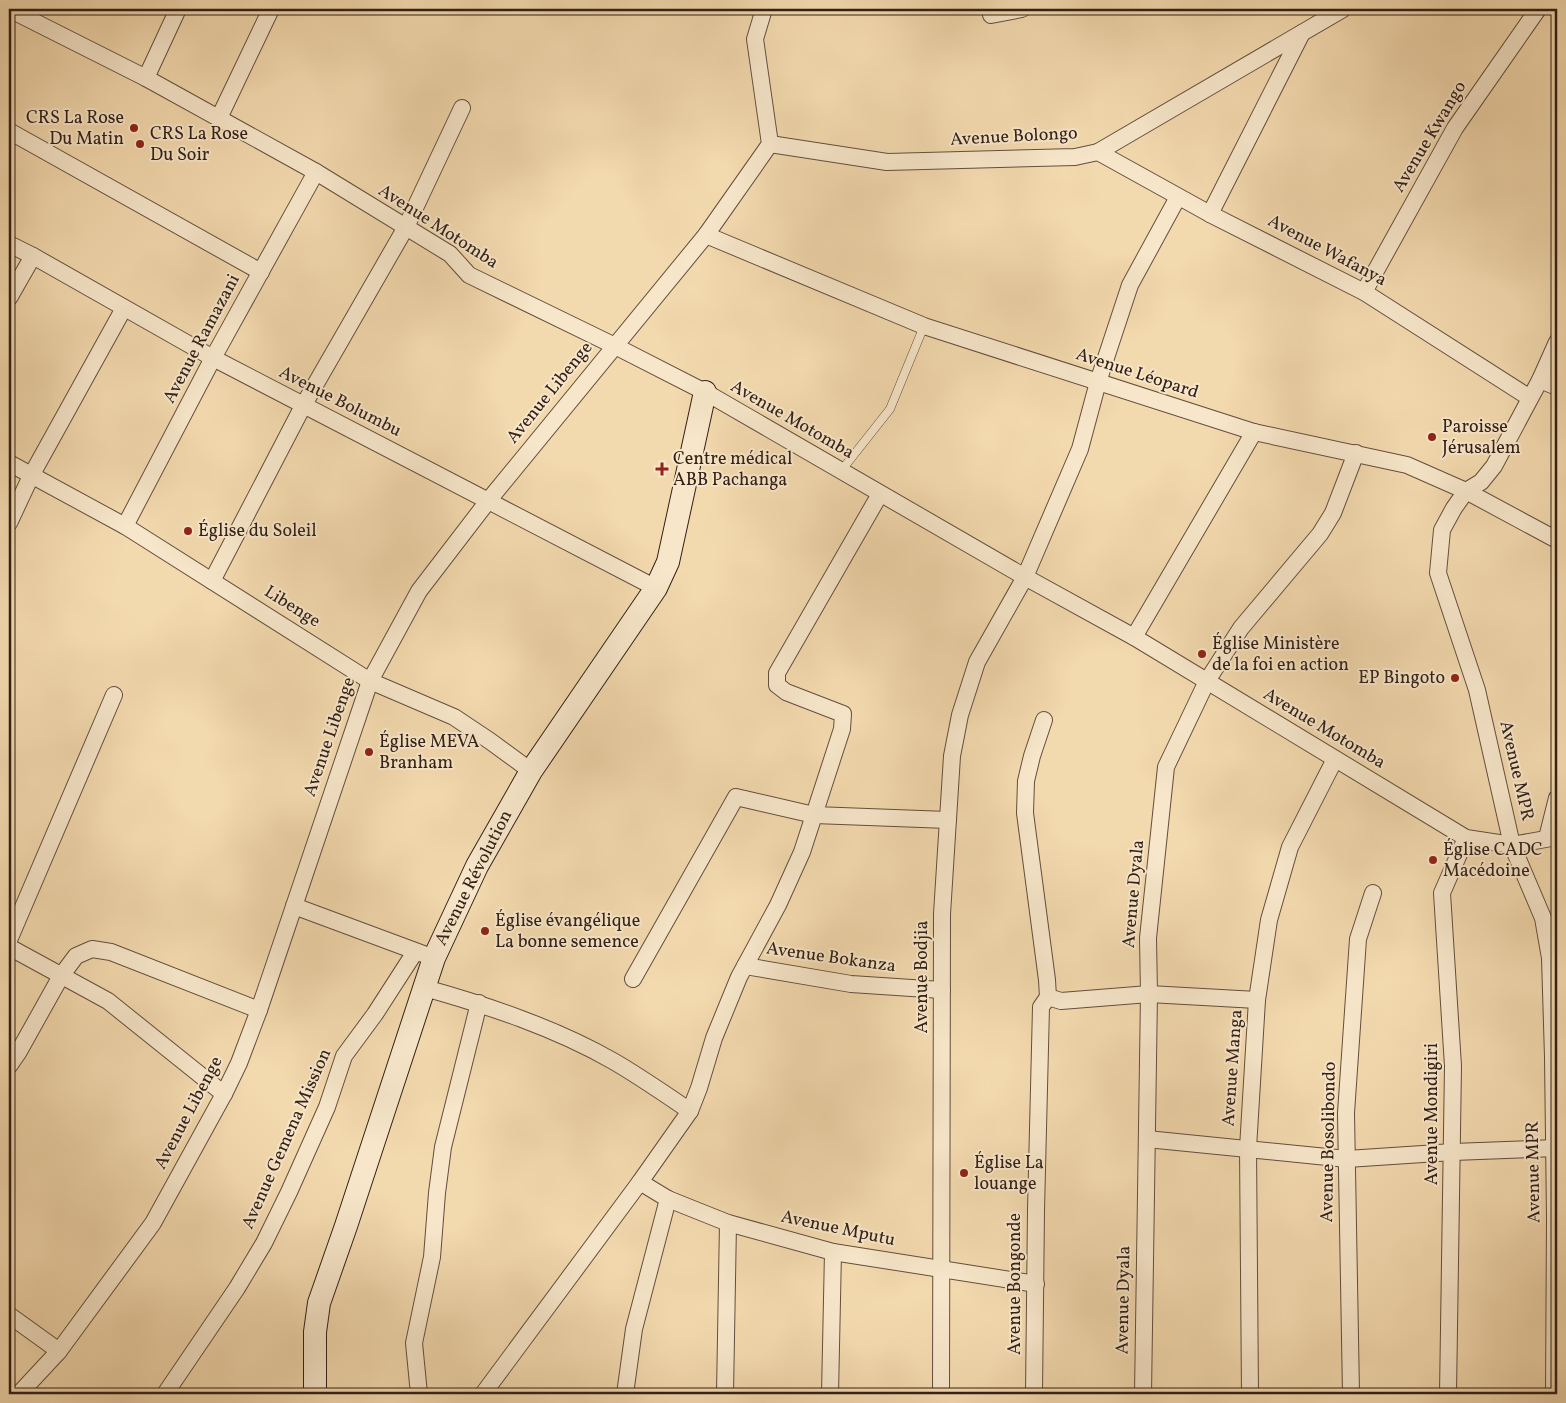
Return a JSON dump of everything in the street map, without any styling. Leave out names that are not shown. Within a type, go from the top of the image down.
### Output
[{"type":"street","name":"Avenue Motomba","points":[[11,9],[146,78],[316,172],[450,254],[469,275],[705,392],[1025,577],[1134,637],[1466,838],[1512,845],[1552,838]]},
{"type":"street","points":[[146,78],[178,9]]},
{"type":"street","points":[[219,118],[271,9]]},
{"type":"street","points":[[764,9],[755,39],[770,144]]},
{"type":"street","points":[[992,15],[1022,9]]},
{"type":"street","name":"Avenue Bolongo","points":[[770,144],[887,162],[1075,157],[1098,152],[1343,9]]},
{"type":"street","name":"Avenue Kwango","points":[[1364,292],[1455,128],[1538,9]]},
{"type":"street","points":[[1210,214],[1302,33]]},
{"type":"street","points":[[212,581],[304,406],[406,227],[462,108]]},
{"type":"street","points":[[9,130],[261,272]]},
{"type":"street","name":"Avenue Libenge","points":[[19,1394],[59,1351],[153,1223],[224,1094],[260,1010],[370,680],[419,592],[488,501],[706,235],[770,144]]},
{"type":"street","name":"Avenue Wafanya","points":[[1098,152],[1210,214],[1364,292],[1530,398]]},
{"type":"street","name":"Avenue Ramazani","points":[[125,526],[213,358],[316,172]]},
{"type":"street","name":"Avenue Bodjia","points":[[941,1394],[942,914],[952,756],[960,715],[977,662],[1025,577],[1080,449],[1098,382],[1130,285],[1178,196]]},
{"type":"street","name":"Avenue Léopard","points":[[706,235],[924,326],[1254,432],[1407,465],[1466,491],[1557,540]]},
{"type":"street","name":"Avenue Bolumbu","points":[[9,244],[213,358],[656,588]]},
{"type":"street","points":[[9,298],[33,256]]},
{"type":"street","points":[[9,523],[31,476],[124,308]]},
{"type":"street","name":"Avenue MPR","points":[[1554,1394],[1556,1352],[1556,1148],[1553,974],[1543,918],[1512,845],[1477,690],[1438,573],[1442,530],[1466,491],[1481,482],[1494,466],[1540,380],[1557,342]]},
{"type":"street","points":[[1540,380],[1557,388]]},
{"type":"street","name":"Avenue Révolution","points":[[316,1394],[315,1332],[319,1303],[424,988],[425,955],[530,771],[656,588],[668,562],[705,392]]},
{"type":"street","points":[[1134,637],[1254,432]]},
{"type":"street","name":"Avenue Dyala","points":[[1143,1394],[1149,994],[1148,938],[1166,767],[1207,682],[1241,628],[1320,534],[1333,512],[1356,453]]},
{"type":"street","name":"Libenge","points":[[9,463],[125,526],[370,680],[454,717],[530,771]]},
{"type":"street","points":[[483,1394],[640,1182],[690,1110],[714,1038],[745,966],[778,905],[802,852],[838,743],[843,714],[786,692],[777,685],[777,673],[880,494]]},
{"type":"street","points":[[9,940],[114,695]]},
{"type":"street","points":[[1044,720],[1026,781],[1025,813],[1048,997],[1061,1001],[1149,994],[1258,1000]]},
{"type":"street","name":"Avenue Manga","points":[[1250,1394],[1248,1148],[1258,1000],[1268,920],[1290,847],[1335,759]]},
{"type":"street","points":[[633,979],[736,797],[814,815],[948,820]]},
{"type":"street","points":[[1552,838],[1557,798]]},
{"type":"street","name":"Avenue Mondigiri","points":[[1448,1394],[1454,1066],[1442,893],[1466,838]]},
{"type":"street","name":"Avenue Bosolibondo","points":[[1351,1394],[1346,1113],[1358,939],[1373,893]]},
{"type":"street","points":[[294,906],[425,955]]},
{"type":"street","points":[[9,947],[108,1001],[224,1094]]},
{"type":"street","points":[[9,1066],[61,976],[76,956],[92,950],[111,952],[260,1010]]},
{"type":"street","name":"Avenue Gemena Mission","points":[[167,1394],[237,1288],[264,1243],[327,1107],[344,1056],[425,955]]},
{"type":"street","name":"Avenue Bokanza","points":[[745,966],[851,984],[942,990]]},
{"type":"street","points":[[424,988],[479,1003],[577,1042],[614,1061],[690,1110]]},
{"type":"street","name":"Avenue Bongonde","points":[[1034,1394],[1041,1007],[1048,997]]},
{"type":"street","points":[[419,1394],[414,1343],[432,1257],[442,1147],[479,1003]]},
{"type":"street","points":[[1147,1139],[1347,1158],[1556,1148]]},
{"type":"street","name":"Avenue Mputu","points":[[640,1182],[668,1199],[728,1223],[833,1252],[1036,1284]]},
{"type":"street","points":[[625,1394],[634,1329],[668,1199]]},
{"type":"street","points":[[725,1394],[728,1223]]},
{"type":"street","points":[[830,1394],[833,1252]]},
{"type":"street","points":[[9,1316],[59,1351]]},
{"type":"lane","points":[[841,471],[890,409],[924,326]]},
{"type":"place","name":"CRS La Rose Du Matin","points":[[134,128]]},
{"type":"place","name":"CRS La Rose Du Soir","points":[[140,144]]},
{"type":"place","name":"Paroisse Jérusalem","points":[[1432,437]]},
{"type":"place","name":"Centre médical ABB Pachanga","points":[[662,469]]},
{"type":"place","name":"Église du Soleil","points":[[188,531]]},
{"type":"place","name":"Église Ministère de la foi en action","points":[[1202,654]]},
{"type":"place","name":"EP Bingoto","points":[[1455,678]]},
{"type":"place","name":"Église MEVA Branham","points":[[369,752]]},
{"type":"place","name":"Église CADC Macédoine","points":[[1433,860]]},
{"type":"place","name":"Église évangélique La bonne semence","points":[[485,931]]},
{"type":"place","name":"Église La louange","points":[[964,1173]]}]
